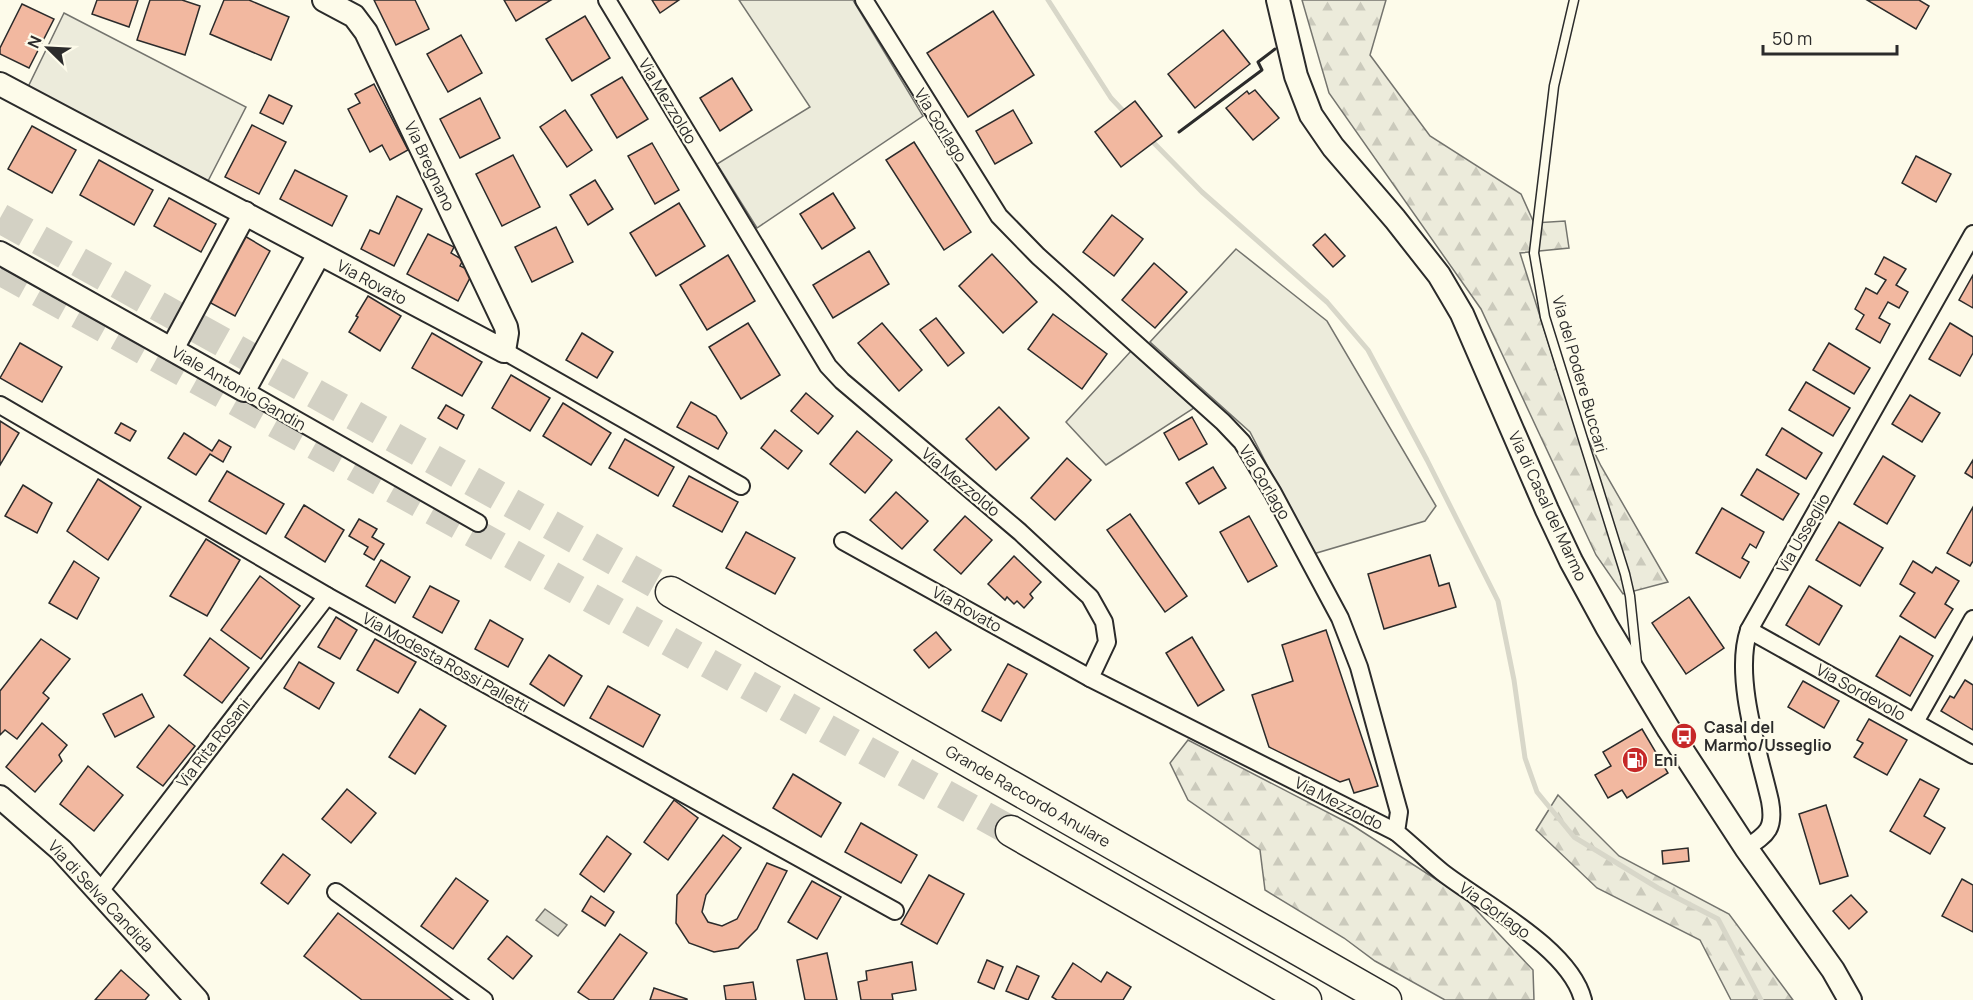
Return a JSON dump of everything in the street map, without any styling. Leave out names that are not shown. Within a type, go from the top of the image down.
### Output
[{"type":"highway","name":"Grande Raccordo Anulare","points":[[671,592],[1386,1000]]},
{"type":"highway","points":[[1011,831],[1306,1000]]},
{"type":"street","name":"Via Bregnano","points":[[324,0],[354,16],[366,32],[506,327],[504,351]]},
{"type":"street","name":"Via Mezzoldo","points":[[607,0],[828,366],[842,381],[1020,532],[1090,597],[1104,622],[1107,642],[1090,678],[1396,832]]},
{"type":"street","name":"Via Gorlago","points":[[864,0],[981,190],[1003,221],[1038,256],[1223,422],[1242,442],[1273,493],[1340,618],[1355,657],[1399,812],[1396,832],[1442,871],[1563,962],[1574,979],[1583,1000]]},
{"type":"street","name":"Via di Casal del Marmo","points":[[1278,0],[1296,76],[1311,115],[1333,147],[1430,262],[1462,314],[1567,551],[1640,683],[1746,848],[1833,970],[1850,1000]]},
{"type":"street","name":"Via Rovato","points":[[0,84],[504,351],[741,486]]},
{"type":"street","points":[[172,349],[245,213]]},
{"type":"street","name":"Via Usseglio","points":[[1746,848],[1764,836],[1773,818],[1744,684],[1743,661],[1749,630],[1973,234]]},
{"type":"street","name":"Viale Antonio Gandin","points":[[0,253],[478,523]]},
{"type":"street","points":[[244,390],[319,254]]},
{"type":"street","name":"Via Modesta Rossi Palletti","points":[[0,405],[327,596],[895,912]]},
{"type":"street","name":"Via Rovato","points":[[843,541],[1090,678]]},
{"type":"street","name":"Via Rita Rosani","points":[[100,891],[327,596]]},
{"type":"street","points":[[1916,722],[1973,619]]},
{"type":"street","name":"Via Sordevolo","points":[[1749,630],[1973,755]]},
{"type":"street","name":"Via di Selva Candida","points":[[0,797],[47,837],[100,891],[197,1000]]},
{"type":"street","points":[[336,892],[484,1000]]},
{"type":"lane","name":"Via del Podere Buccari","points":[[1574,0],[1554,86],[1534,253],[1545,317],[1625,574],[1630,596],[1640,683]]},
{"type":"green space","points":[[739,0],[853,0],[923,116],[757,228],[717,164],[810,107]]},
{"type":"green space","points":[[1302,0],[1386,0],[1370,55],[1430,136],[1521,194],[1534,223],[1565,221],[1569,248],[1520,253],[1562,386],[1601,466],[1668,582],[1623,594],[1596,555],[1481,309],[1329,93]]},
{"type":"green space","points":[[64,13],[246,107],[208,181],[28,87]]},
{"type":"green space","points":[[1236,249],[1327,321],[1436,506],[1425,521],[1313,554],[1250,432],[1150,342]]},
{"type":"green space","points":[[1131,351],[1194,408],[1106,465],[1066,422]]},
{"type":"green space","points":[[1188,740],[1352,825],[1465,898],[1533,970],[1534,1000],[1445,1000],[1375,961],[1344,938],[1265,890],[1260,850],[1188,800],[1170,763]]},
{"type":"green space","points":[[1558,795],[1619,856],[1729,914],[1793,1000],[1731,1000],[1700,940],[1597,888],[1536,830]]},
{"type":"shaded area","points":[[545,909],[567,925],[558,936],[536,920]]},
{"type":"building","points":[[97,0],[138,0],[129,27],[92,14]]},
{"type":"building","points":[[150,0],[182,0],[200,6],[185,55],[137,40]]},
{"type":"building","points":[[224,0],[249,0],[289,17],[271,60],[210,34]]},
{"type":"building","points":[[374,0],[415,0],[429,29],[396,45]]},
{"type":"building","points":[[504,0],[551,0],[516,21]]},
{"type":"building","points":[[652,0],[679,0],[660,13]]},
{"type":"building","points":[[1867,0],[1919,0],[1929,6],[1916,29]]},
{"type":"building","points":[[22,4],[54,19],[29,68],[0,54],[0,48]]},
{"type":"building","points":[[993,11],[1034,75],[968,117],[927,53]]},
{"type":"building","points":[[585,16],[610,58],[572,81],[546,39]]},
{"type":"building","points":[[1223,30],[1250,64],[1195,108],[1168,74]]},
{"type":"building","points":[[461,35],[482,73],[448,92],[427,54]]},
{"type":"building","points":[[622,77],[648,119],[617,138],[591,95]]},
{"type":"building","points":[[732,78],[752,110],[720,131],[700,98]]},
{"type":"building","points":[[374,84],[408,150],[390,160],[382,145],[370,152],[348,109],[360,103],[355,94]]},
{"type":"building","points":[[1255,90],[1279,118],[1253,140],[1226,108],[1247,91],[1249,94]]},
{"type":"building","points":[[269,95],[292,106],[283,124],[260,113]]},
{"type":"building","points":[[480,98],[500,138],[460,158],[440,119]]},
{"type":"building","points":[[1135,101],[1162,136],[1121,167],[1095,132]]},
{"type":"building","points":[[565,110],[592,150],[567,167],[540,127]]},
{"type":"building","points":[[1013,110],[1032,143],[995,164],[976,131]]},
{"type":"building","points":[[252,125],[286,142],[259,194],[225,177]]},
{"type":"building","points":[[32,126],[76,150],[52,193],[8,169]]},
{"type":"building","points":[[914,142],[971,232],[944,250],[886,160]]},
{"type":"building","points":[[652,143],[679,190],[655,204],[628,156]]},
{"type":"building","points":[[513,155],[540,207],[502,226],[476,174]]},
{"type":"building","points":[[1916,156],[1951,174],[1936,202],[1902,183]]},
{"type":"building","points":[[99,160],[153,190],[134,225],[80,195]]},
{"type":"building","points":[[295,170],[347,196],[332,226],[280,199]]},
{"type":"building","points":[[595,180],[613,209],[588,225],[570,195]]},
{"type":"building","points":[[833,193],[855,228],[822,249],[800,214]]},
{"type":"building","points":[[397,196],[422,209],[394,266],[361,249],[370,230],[379,234]]},
{"type":"building","points":[[169,198],[216,224],[201,252],[154,226]]},
{"type":"building","points":[[679,203],[705,246],[656,276],[630,233]]},
{"type":"building","points":[[1112,215],[1143,239],[1114,276],[1083,252]]},
{"type":"building","points":[[556,227],[573,262],[532,282],[515,247]]},
{"type":"building","points":[[428,234],[454,247],[451,253],[463,260],[460,266],[473,272],[458,301],[407,274]]},
{"type":"building","points":[[1325,234],[1345,256],[1333,267],[1313,245]]},
{"type":"building","points":[[243,235],[270,251],[235,316],[207,301]]},
{"type":"building","points":[[869,251],[889,284],[833,318],[813,285]]},
{"type":"building","points":[[992,254],[1037,302],[1003,333],[959,286]]},
{"type":"building","points":[[728,255],[755,301],[707,330],[680,285]]},
{"type":"building","points":[[1884,257],[1906,269],[1896,285],[1908,292],[1899,308],[1888,302],[1879,318],[1890,324],[1880,343],[1856,329],[1864,315],[1855,309],[1866,288],[1877,294],[1886,280],[1875,274]]},
{"type":"building","points":[[1154,263],[1187,292],[1155,328],[1122,300]]},
{"type":"building","points":[[1973,275],[1973,308],[1959,300]]},
{"type":"building","points":[[368,296],[401,316],[380,351],[349,332]]},
{"type":"building","points":[[1053,314],[1107,354],[1082,389],[1028,349]]},
{"type":"building","points":[[936,318],[964,353],[948,366],[920,330]]},
{"type":"building","points":[[748,323],[780,375],[741,399],[709,347]]},
{"type":"building","points":[[882,323],[922,370],[899,391],[858,343]]},
{"type":"building","points":[[1950,323],[1973,337],[1973,353],[1960,376],[1929,359]]},
{"type":"building","points":[[432,333],[482,362],[462,396],[412,368]]},
{"type":"building","points":[[582,333],[613,352],[597,378],[566,360]]},
{"type":"building","points":[[20,343],[62,367],[42,402],[0,378]]},
{"type":"building","points":[[1829,343],[1870,368],[1854,394],[1813,370]]},
{"type":"building","points":[[511,375],[550,398],[530,431],[492,408]]},
{"type":"building","points":[[1806,382],[1850,408],[1833,436],[1789,410]]},
{"type":"building","points":[[806,393],[833,416],[818,434],[791,411]]},
{"type":"building","points":[[1910,395],[1940,413],[1922,442],[1892,424]]},
{"type":"building","points":[[691,402],[716,416],[727,433],[718,449],[677,427]]},
{"type":"building","points":[[563,403],[611,433],[591,465],[543,436]]},
{"type":"building","points":[[446,405],[464,415],[457,429],[438,418]]},
{"type":"building","points":[[999,407],[1029,438],[996,470],[966,439]]},
{"type":"building","points":[[1192,417],[1207,444],[1179,460],[1164,433]]},
{"type":"building","points":[[0,421],[19,433],[0,465]]},
{"type":"building","points":[[121,423],[136,431],[130,441],[115,433]]},
{"type":"building","points":[[1782,428],[1822,453],[1806,479],[1766,455]]},
{"type":"building","points":[[775,430],[802,451],[788,469],[761,448]]},
{"type":"building","points":[[857,431],[892,460],[865,493],[830,464]]},
{"type":"building","points":[[184,433],[212,451],[219,440],[231,447],[223,462],[210,454],[196,475],[168,458]]},
{"type":"building","points":[[625,439],[674,467],[658,496],[609,468]]},
{"type":"building","points":[[1883,456],[1915,476],[1887,524],[1854,504]]},
{"type":"building","points":[[1067,458],[1091,480],[1055,520],[1031,498]]},
{"type":"building","points":[[1973,460],[1973,478],[1965,473]]},
{"type":"building","points":[[1213,467],[1226,488],[1199,504],[1186,483]]},
{"type":"building","points":[[1757,469],[1799,494],[1783,520],[1741,495]]},
{"type":"building","points":[[227,471],[284,504],[266,534],[209,501]]},
{"type":"building","points":[[689,476],[738,502],[722,532],[673,506]]},
{"type":"building","points":[[98,479],[141,507],[108,560],[67,531]]},
{"type":"building","points":[[23,485],[52,503],[37,533],[5,516]]},
{"type":"building","points":[[896,492],[928,521],[902,549],[870,520]]},
{"type":"building","points":[[304,505],[344,530],[325,562],[285,537]]},
{"type":"building","points":[[1973,507],[1973,561],[1970,566],[1947,553]]},
{"type":"building","points":[[1722,508],[1764,532],[1756,548],[1750,544],[1742,558],[1749,562],[1740,578],[1696,553]]},
{"type":"building","points":[[1130,514],[1187,596],[1165,612],[1107,530]]},
{"type":"building","points":[[965,516],[992,540],[961,574],[934,550]]},
{"type":"building","points":[[1249,516],[1277,566],[1248,582],[1220,532]]},
{"type":"building","points":[[359,519],[377,529],[372,537],[384,544],[374,560],[364,554],[368,547],[349,536]]},
{"type":"building","points":[[1839,522],[1883,548],[1860,586],[1816,560]]},
{"type":"building","points":[[746,532],[795,558],[775,594],[726,568]]},
{"type":"building","points":[[206,539],[240,560],[207,616],[170,596]]},
{"type":"building","points":[[1430,555],[1439,586],[1449,583],[1456,607],[1384,629],[1368,574]]},
{"type":"building","points":[[1014,556],[1041,582],[1030,594],[1033,598],[1024,608],[1017,601],[1014,604],[1007,597],[1005,600],[988,584]]},
{"type":"building","points":[[381,560],[410,577],[395,603],[366,586]]},
{"type":"building","points":[[74,561],[99,578],[77,619],[49,603]]},
{"type":"building","points":[[1913,561],[1932,573],[1936,567],[1959,581],[1945,604],[1953,609],[1935,638],[1900,616],[1915,593],[1900,584]]},
{"type":"building","points":[[260,576],[300,606],[261,659],[221,630]]},
{"type":"building","points":[[430,586],[459,601],[442,633],[413,617]]},
{"type":"building","points":[[1809,586],[1842,606],[1819,645],[1786,625]]},
{"type":"building","points":[[1689,597],[1724,648],[1686,674],[1652,623]]},
{"type":"building","points":[[336,617],[357,630],[340,659],[318,647]]},
{"type":"building","points":[[490,620],[523,639],[508,667],[475,649]]},
{"type":"building","points":[[1326,630],[1378,786],[1354,793],[1349,779],[1340,782],[1269,747],[1252,695],[1293,681],[1282,645]]},
{"type":"building","points":[[936,632],[951,650],[929,668],[914,650]]},
{"type":"building","points":[[1900,636],[1933,656],[1910,696],[1876,676]]},
{"type":"building","points":[[1192,637],[1224,690],[1198,706],[1166,653]]},
{"type":"building","points":[[210,638],[249,668],[222,703],[184,675]]},
{"type":"building","points":[[41,639],[70,659],[43,693],[49,698],[17,739],[5,730],[0,735],[0,691]]},
{"type":"building","points":[[375,639],[416,662],[398,693],[357,670]]},
{"type":"building","points":[[549,655],[582,676],[564,706],[530,684]]},
{"type":"building","points":[[299,662],[334,683],[319,709],[284,688]]},
{"type":"building","points":[[1008,664],[1027,674],[1001,721],[982,711]]},
{"type":"building","points":[[1965,680],[1973,685],[1973,730],[1941,711],[1950,696],[1954,698]]},
{"type":"building","points":[[1803,681],[1839,701],[1824,728],[1788,707]]},
{"type":"building","points":[[608,686],[660,715],[643,747],[590,718]]},
{"type":"building","points":[[142,694],[154,717],[115,737],[103,714]]},
{"type":"building","points":[[420,709],[446,726],[415,774],[389,757]]},
{"type":"building","points":[[1869,719],[1907,740],[1887,775],[1854,757],[1863,743],[1857,740]]},
{"type":"building","points":[[42,723],[67,745],[59,755],[62,761],[35,792],[6,767]]},
{"type":"building","points":[[169,725],[195,746],[163,786],[137,767]]},
{"type":"building","points":[[1642,729],[1668,773],[1627,798],[1622,790],[1608,798],[1595,775],[1611,766],[1603,752]]},
{"type":"building","points":[[88,766],[123,795],[94,831],[60,804]]},
{"type":"building","points":[[793,774],[841,803],[821,837],[773,808]]},
{"type":"building","points":[[1920,779],[1939,789],[1924,816],[1945,828],[1930,854],[1890,831]]},
{"type":"building","points":[[347,789],[376,813],[351,843],[322,819]]},
{"type":"building","points":[[674,800],[698,818],[668,860],[644,842]]},
{"type":"building","points":[[1826,805],[1848,876],[1820,884],[1799,814]]},
{"type":"building","points":[[861,823],[917,855],[901,883],[845,852]]},
{"type":"building","points":[[723,835],[741,848],[706,895],[702,912],[708,922],[722,926],[737,919],[767,863],[787,871],[757,929],[738,948],[714,952],[689,943],[676,923],[677,895]]},
{"type":"building","points":[[607,836],[631,854],[604,892],[580,874]]},
{"type":"building","points":[[1688,848],[1689,861],[1663,864],[1662,851]]},
{"type":"building","points":[[283,854],[310,875],[288,904],[261,883]]},
{"type":"building","points":[[929,875],[964,894],[937,944],[901,924]]},
{"type":"building","points":[[456,878],[488,901],[453,949],[421,926]]},
{"type":"building","points":[[1962,879],[1973,885],[1973,932],[1942,916]]},
{"type":"building","points":[[812,881],[841,897],[817,939],[788,922]]},
{"type":"building","points":[[1851,895],[1867,912],[1849,929],[1833,911]]},
{"type":"building","points":[[591,896],[614,912],[605,926],[582,911]]},
{"type":"building","points":[[338,913],[453,1000],[362,1000],[304,956]]},
{"type":"building","points":[[620,934],[647,953],[613,1000],[590,1000],[578,992]]},
{"type":"building","points":[[507,936],[532,956],[513,979],[488,959]]},
{"type":"building","points":[[827,953],[837,1000],[805,1000],[797,960]]},
{"type":"building","points":[[987,960],[1003,967],[994,989],[978,982]]},
{"type":"building","points":[[912,962],[916,990],[892,994],[893,1000],[861,1000],[858,982],[867,980],[866,971]]},
{"type":"building","points":[[1073,963],[1101,982],[1107,972],[1131,987],[1123,1000],[1057,1000],[1052,997]]},
{"type":"building","points":[[1017,966],[1039,976],[1028,1000],[1006,991]]},
{"type":"building","points":[[121,970],[149,995],[145,1000],[95,1000]]},
{"type":"building","points":[[753,982],[756,1000],[726,1000],[724,986]]},
{"type":"building","points":[[654,988],[687,999],[687,1000],[650,1000]]},
{"type":"waterway","points":[[1048,0],[1111,98],[1127,115]]},
{"type":"waterway","points":[[1150,139],[1202,192],[1327,302],[1368,350],[1427,460],[1498,601],[1514,680],[1525,758],[1537,792],[1574,837],[1658,888],[1718,919],[1761,1000]]},
{"type":"tunnel","points":[[0,218],[671,592]]},
{"type":"tunnel","points":[[0,270],[1011,831]]},
{"type":"wall","points":[[1179,132],[1262,70],[1258,62],[1275,49]]},
{"type":"place","name":"Casal del Marmo/Usseglio","points":[[1684,736]]},
{"type":"place","name":"Eni","points":[[1635,760]]}]
